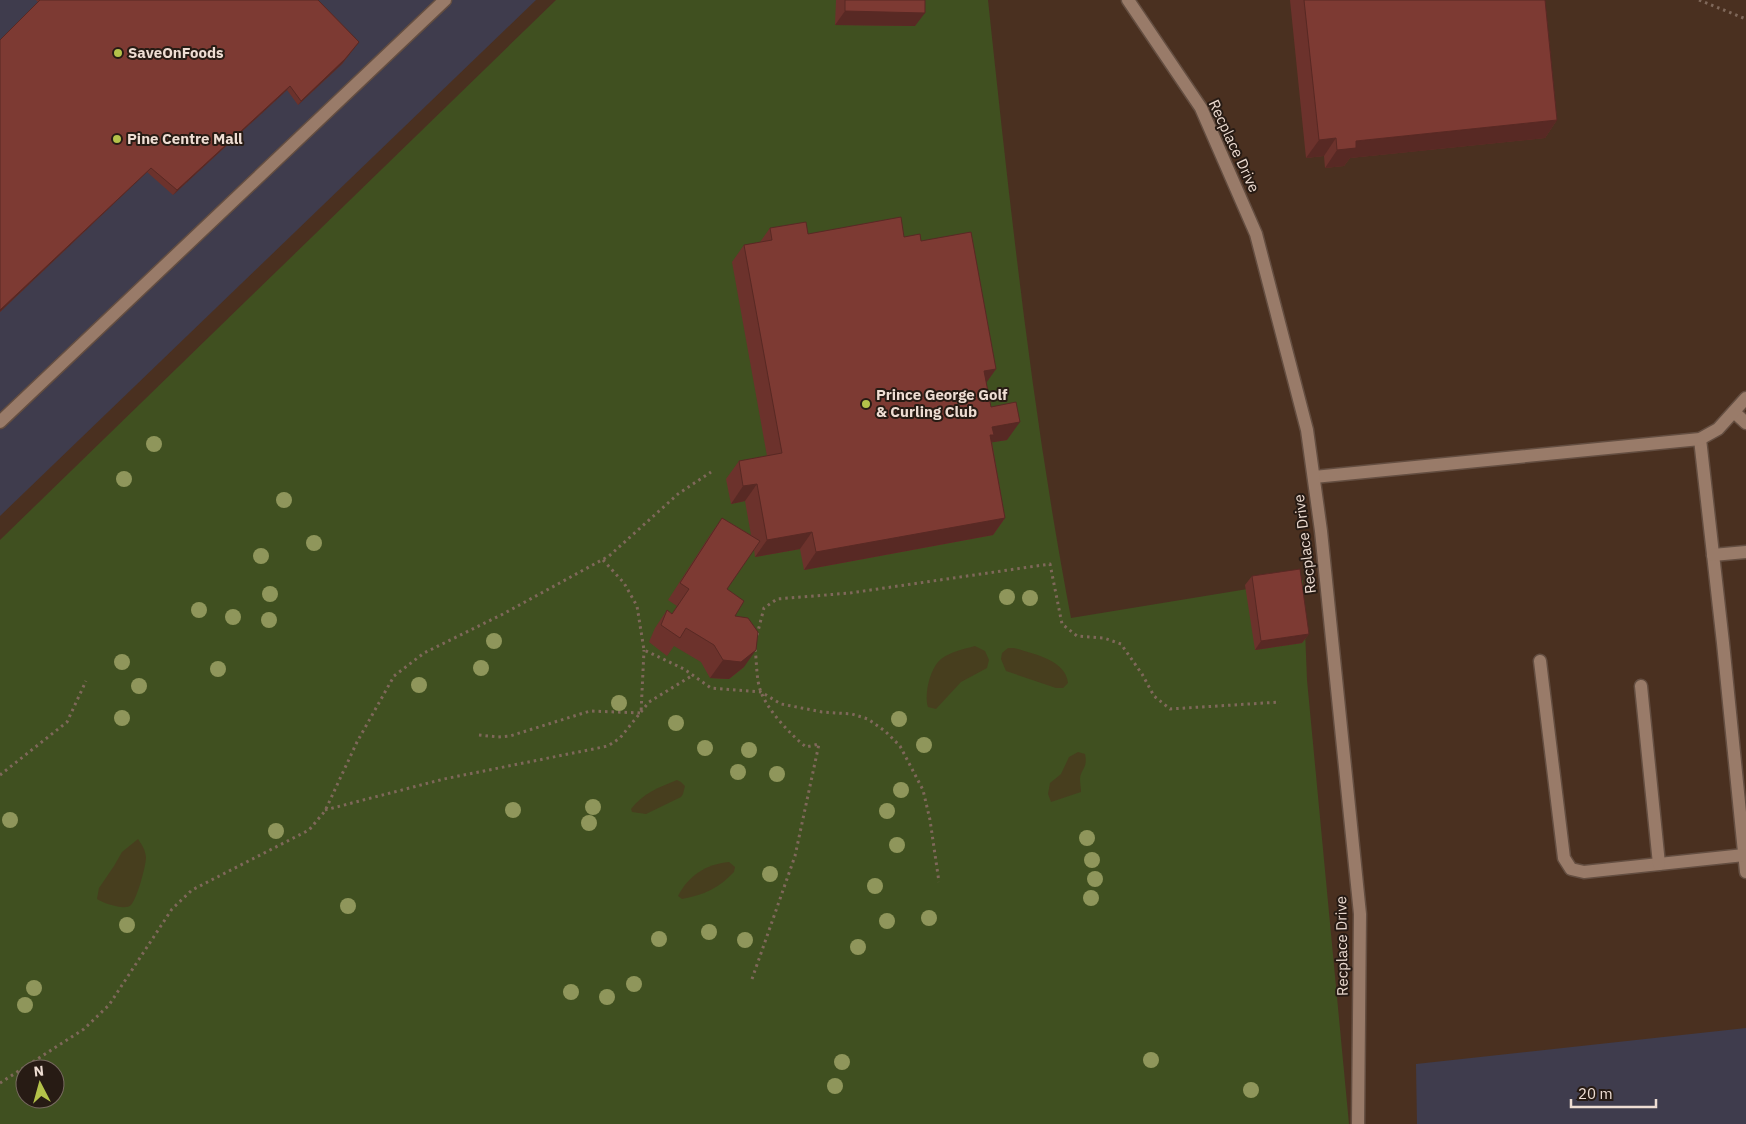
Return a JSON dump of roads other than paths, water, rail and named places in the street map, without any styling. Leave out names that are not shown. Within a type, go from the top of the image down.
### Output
[{"type":"street","points":[[0,422],[445,0]]},
{"type":"street","name":"Recplace Drive","points":[[1128,0],[1201,108],[1256,234],[1307,430],[1322,540],[1360,914],[1358,1124]]},
{"type":"street","points":[[1314,477],[1700,439],[1718,429],[1746,398]]},
{"type":"street","points":[[1734,412],[1746,423]]},
{"type":"street","points":[[1700,439],[1746,872]]},
{"type":"street","points":[[1713,555],[1746,552]]},
{"type":"street","points":[[1540,661],[1564,858],[1571,869],[1584,872],[1744,854]]},
{"type":"street","points":[[1641,686],[1659,864]]},
{"type":"place","name":"SaveOnFoods","points":[[118,53]]},
{"type":"place","name":"Pine Centre Mall","points":[[117,139]]},
{"type":"place","name":"Prince George Golf & Curling Club","points":[[866,404]]}]
